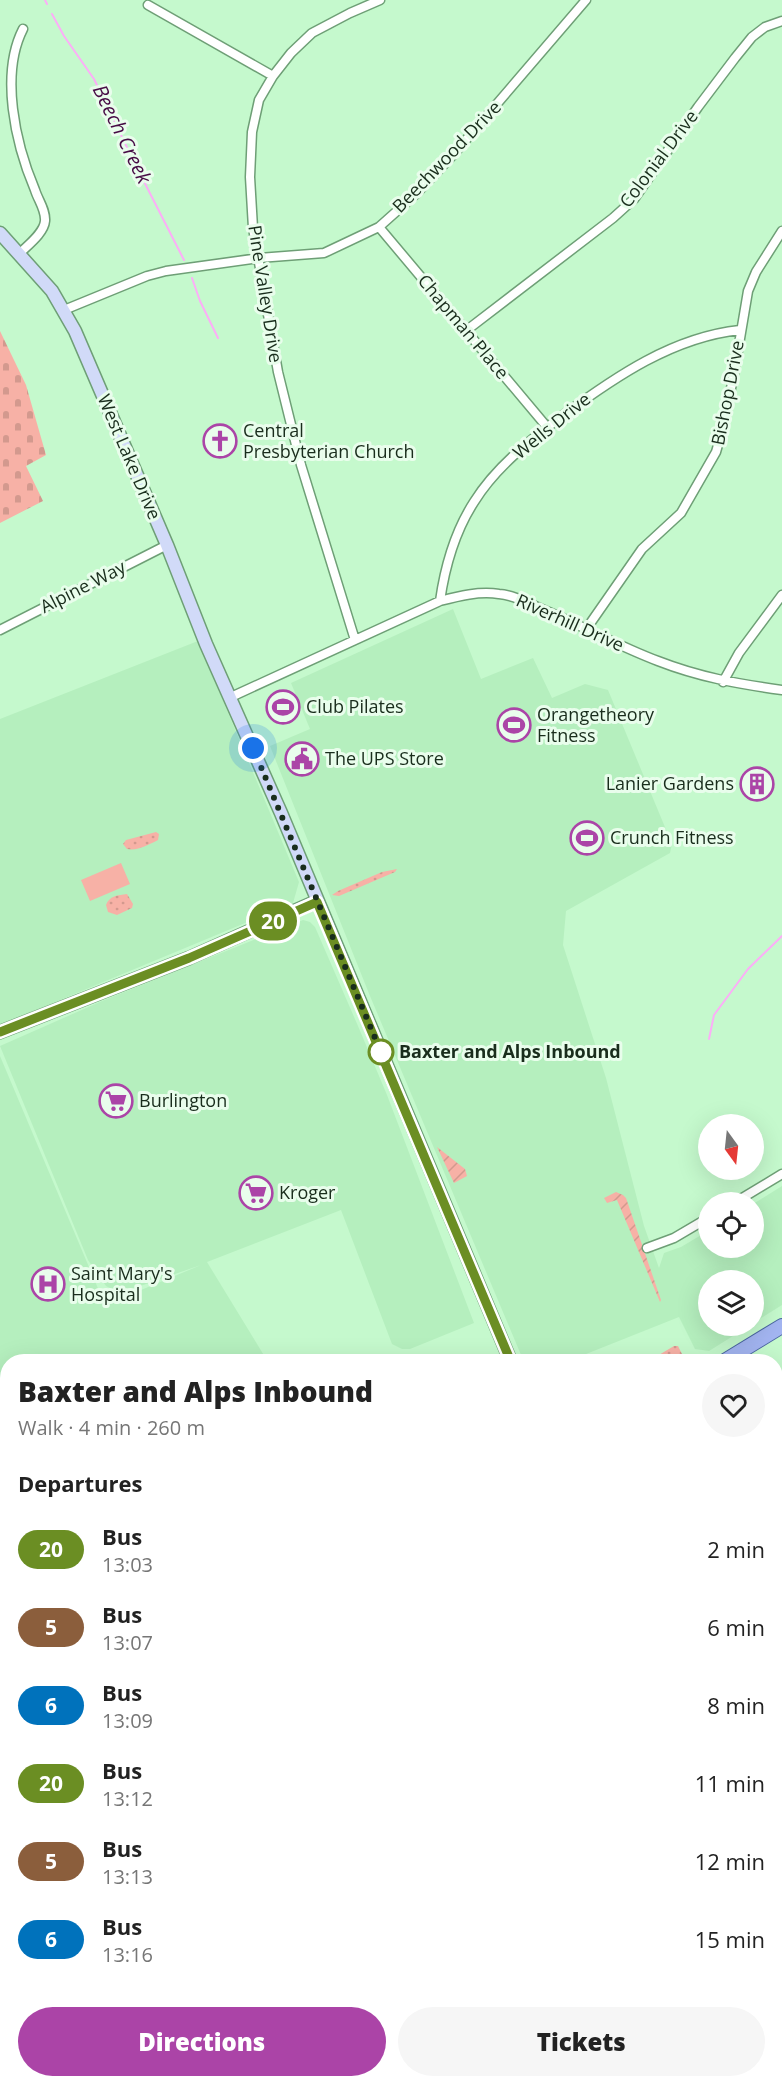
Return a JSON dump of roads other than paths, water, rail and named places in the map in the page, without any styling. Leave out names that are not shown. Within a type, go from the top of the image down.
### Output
[{"type":"main road","name":"West Lake Drive","points":[[0,233],[52,291],[90,363],[206,644],[231,697],[508,1354]]},
{"type":"main road","points":[[0,1032],[189,958],[317,902]]},
{"type":"main road","points":[[736,1354],[782,1326]]},
{"type":"street","name":"Pine Valley Drive","points":[[355,640],[301,465],[278,372],[251,207],[252,132],[259,100],[273,76],[291,53],[312,33],[380,0]]},
{"type":"street","name":"Beechwood Drive","points":[[64,310],[147,276],[165,271],[259,258],[324,253],[379,227],[416,194],[453,155],[586,0]]},
{"type":"street","points":[[148,5],[273,76]]},
{"type":"street","name":"Colonial Drive","points":[[467,330],[613,218],[634,199],[735,57],[752,37],[765,27],[782,21]]},
{"type":"street","points":[[20,253],[43,228],[45,219],[42,206],[16,144],[7,105],[5,86],[7,56],[13,41],[23,29]]},
{"type":"street","name":"Chapman Place","points":[[379,227],[547,427]]},
{"type":"street","name":"Bishop Drive","points":[[587,628],[642,549],[681,513],[716,452],[724,424],[748,291],[756,272],[782,231]]},
{"type":"street","name":"Wells Drive","points":[[440,601],[452,544],[474,502],[490,480],[547,427],[594,392],[642,362],[681,344],[720,332],[740,330]]},
{"type":"street","name":"Alpine Way","points":[[0,630],[167,545]]},
{"type":"street","name":"Riverhill Drive","points":[[231,697],[440,601],[462,595],[498,594],[512,597],[587,628],[657,661],[723,682],[782,690]]},
{"type":"street","points":[[723,682],[739,653],[782,595]]},
{"type":"street","points":[[752,1192],[782,1174]]},
{"type":"street","points":[[647,1248],[682,1234],[698,1224]]},
{"type":"waterway","name":"Beech Creek","points":[[45,0],[47,4]]},
{"type":"waterway","name":"Beech Creek","points":[[52,14],[64,36],[94,79],[184,260]]},
{"type":"waterway","name":"Beech Creek","points":[[192,278],[200,301],[218,338]]},
{"type":"waterway","points":[[709,1039],[714,1015],[748,969],[782,936]]},
{"type":"place","name":"Central Presbyterian Church","points":[[220,441]]},
{"type":"place","name":"Club Pilates","points":[[283,707]]},
{"type":"place","name":"Orangetheory Fitness","points":[[514,725]]},
{"type":"place","name":"The UPS Store","points":[[302,759]]},
{"type":"place","name":"Lanier Gardens","points":[[757,784]]},
{"type":"place","name":"Crunch Fitness","points":[[587,838]]},
{"type":"place","name":"Baxter and Alps Inbound","points":[[381,1052]]},
{"type":"place","name":"Burlington","points":[[116,1101]]},
{"type":"place","name":"Kroger","points":[[256,1193]]},
{"type":"place","name":"Saint Mary's Hospital","points":[[48,1284]]}]
